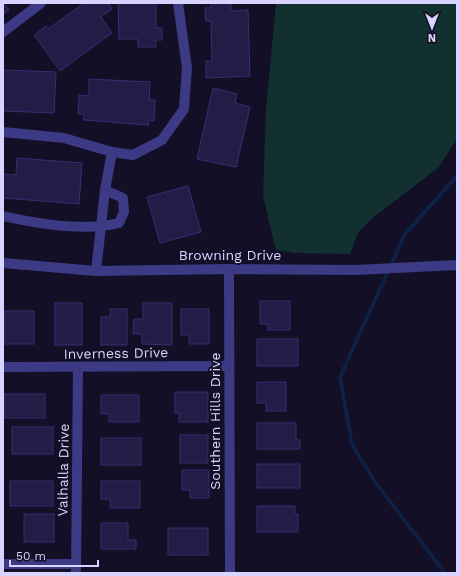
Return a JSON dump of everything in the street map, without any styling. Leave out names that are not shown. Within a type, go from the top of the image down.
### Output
[{"type":"street","points":[[3,32],[29,6],[41,3]]},
{"type":"street","points":[[3,132],[64,138],[112,152],[133,155],[162,140],[184,110],[187,68],[178,3]]},
{"type":"street","points":[[96,271],[105,190],[112,152]]},
{"type":"street","points":[[3,216],[30,222],[80,226],[101,227],[119,223],[124,212],[123,198],[105,190]]},
{"type":"street","name":"Browning Drive","points":[[3,263],[96,271],[229,269],[355,270],[457,265]]},
{"type":"street","name":"Southern Hills Drive","points":[[229,269],[230,573]]},
{"type":"street","name":"Inverness Drive","points":[[3,367],[78,368],[229,366]]},
{"type":"street","name":"Valhalla Drive","points":[[76,569],[78,368]]},
{"type":"street","points":[[3,564],[76,569]]},
{"type":"green space","points":[[276,3],[457,3],[457,138],[439,167],[370,220],[358,233],[350,254],[296,253],[276,250],[263,196],[266,110]]},
{"type":"building","points":[[3,3],[9,10],[3,14]]},
{"type":"building","points":[[84,3],[108,3],[112,9],[101,17],[112,33],[60,71],[34,35],[46,26],[48,29]]},
{"type":"building","points":[[118,3],[156,3],[156,28],[162,28],[162,40],[156,40],[156,47],[138,47],[138,39],[119,39]]},
{"type":"building","points":[[211,3],[231,3],[231,11],[248,10],[250,76],[206,78],[206,61],[212,61],[211,21],[206,21],[205,8],[211,8]]},
{"type":"building","points":[[3,70],[56,72],[54,113],[3,111]]},
{"type":"building","points":[[89,79],[150,82],[149,100],[155,100],[154,121],[149,120],[148,125],[84,120],[84,114],[78,114],[79,95],[89,96]]},
{"type":"building","points":[[213,88],[237,94],[235,103],[250,107],[236,167],[197,159]]},
{"type":"building","points":[[17,158],[82,163],[79,204],[3,198],[3,174],[16,175]]},
{"type":"building","points":[[188,186],[201,232],[160,243],[147,197]]},
{"type":"building","points":[[260,301],[290,301],[290,330],[268,330],[268,324],[260,324]]},
{"type":"building","points":[[55,303],[82,303],[82,345],[55,345]]},
{"type":"building","points":[[143,303],[172,303],[172,345],[142,344],[142,334],[133,334],[134,319],[143,319]]},
{"type":"building","points":[[110,309],[127,309],[127,345],[101,345],[101,317],[110,317]]},
{"type":"building","points":[[181,309],[209,309],[209,344],[189,344],[189,335],[181,335]]},
{"type":"building","points":[[4,311],[34,311],[34,344],[4,344]]},
{"type":"building","points":[[257,339],[298,339],[298,366],[257,366]]},
{"type":"building","points":[[257,382],[286,382],[286,411],[266,411],[266,403],[257,403]]},
{"type":"building","points":[[175,392],[208,392],[208,422],[179,422],[179,413],[175,413]]},
{"type":"building","points":[[4,394],[45,394],[45,418],[4,418]]},
{"type":"building","points":[[101,395],[139,395],[139,422],[109,422],[109,414],[101,414]]},
{"type":"building","points":[[257,423],[296,423],[296,440],[300,440],[300,449],[257,449]]},
{"type":"building","points":[[12,427],[53,427],[53,454],[12,454]]},
{"type":"building","points":[[180,435],[208,435],[208,463],[180,463]]},
{"type":"building","points":[[101,438],[141,438],[141,465],[101,465]]},
{"type":"building","points":[[257,464],[300,464],[300,488],[257,488]]},
{"type":"building","points":[[182,470],[209,470],[209,498],[190,498],[190,490],[182,490]]},
{"type":"building","points":[[10,481],[53,481],[53,506],[10,506]]},
{"type":"building","points":[[101,481],[140,481],[140,508],[110,508],[110,499],[101,499]]},
{"type":"building","points":[[257,506],[295,506],[295,514],[298,514],[298,532],[257,532]]},
{"type":"building","points":[[24,514],[54,514],[54,542],[24,542]]},
{"type":"building","points":[[101,523],[128,523],[128,540],[136,540],[136,549],[101,549]]},
{"type":"building","points":[[168,528],[208,528],[208,555],[168,555]]},
{"type":"waterway","points":[[445,573],[375,482],[352,444],[340,377],[405,234],[457,176]]}]
